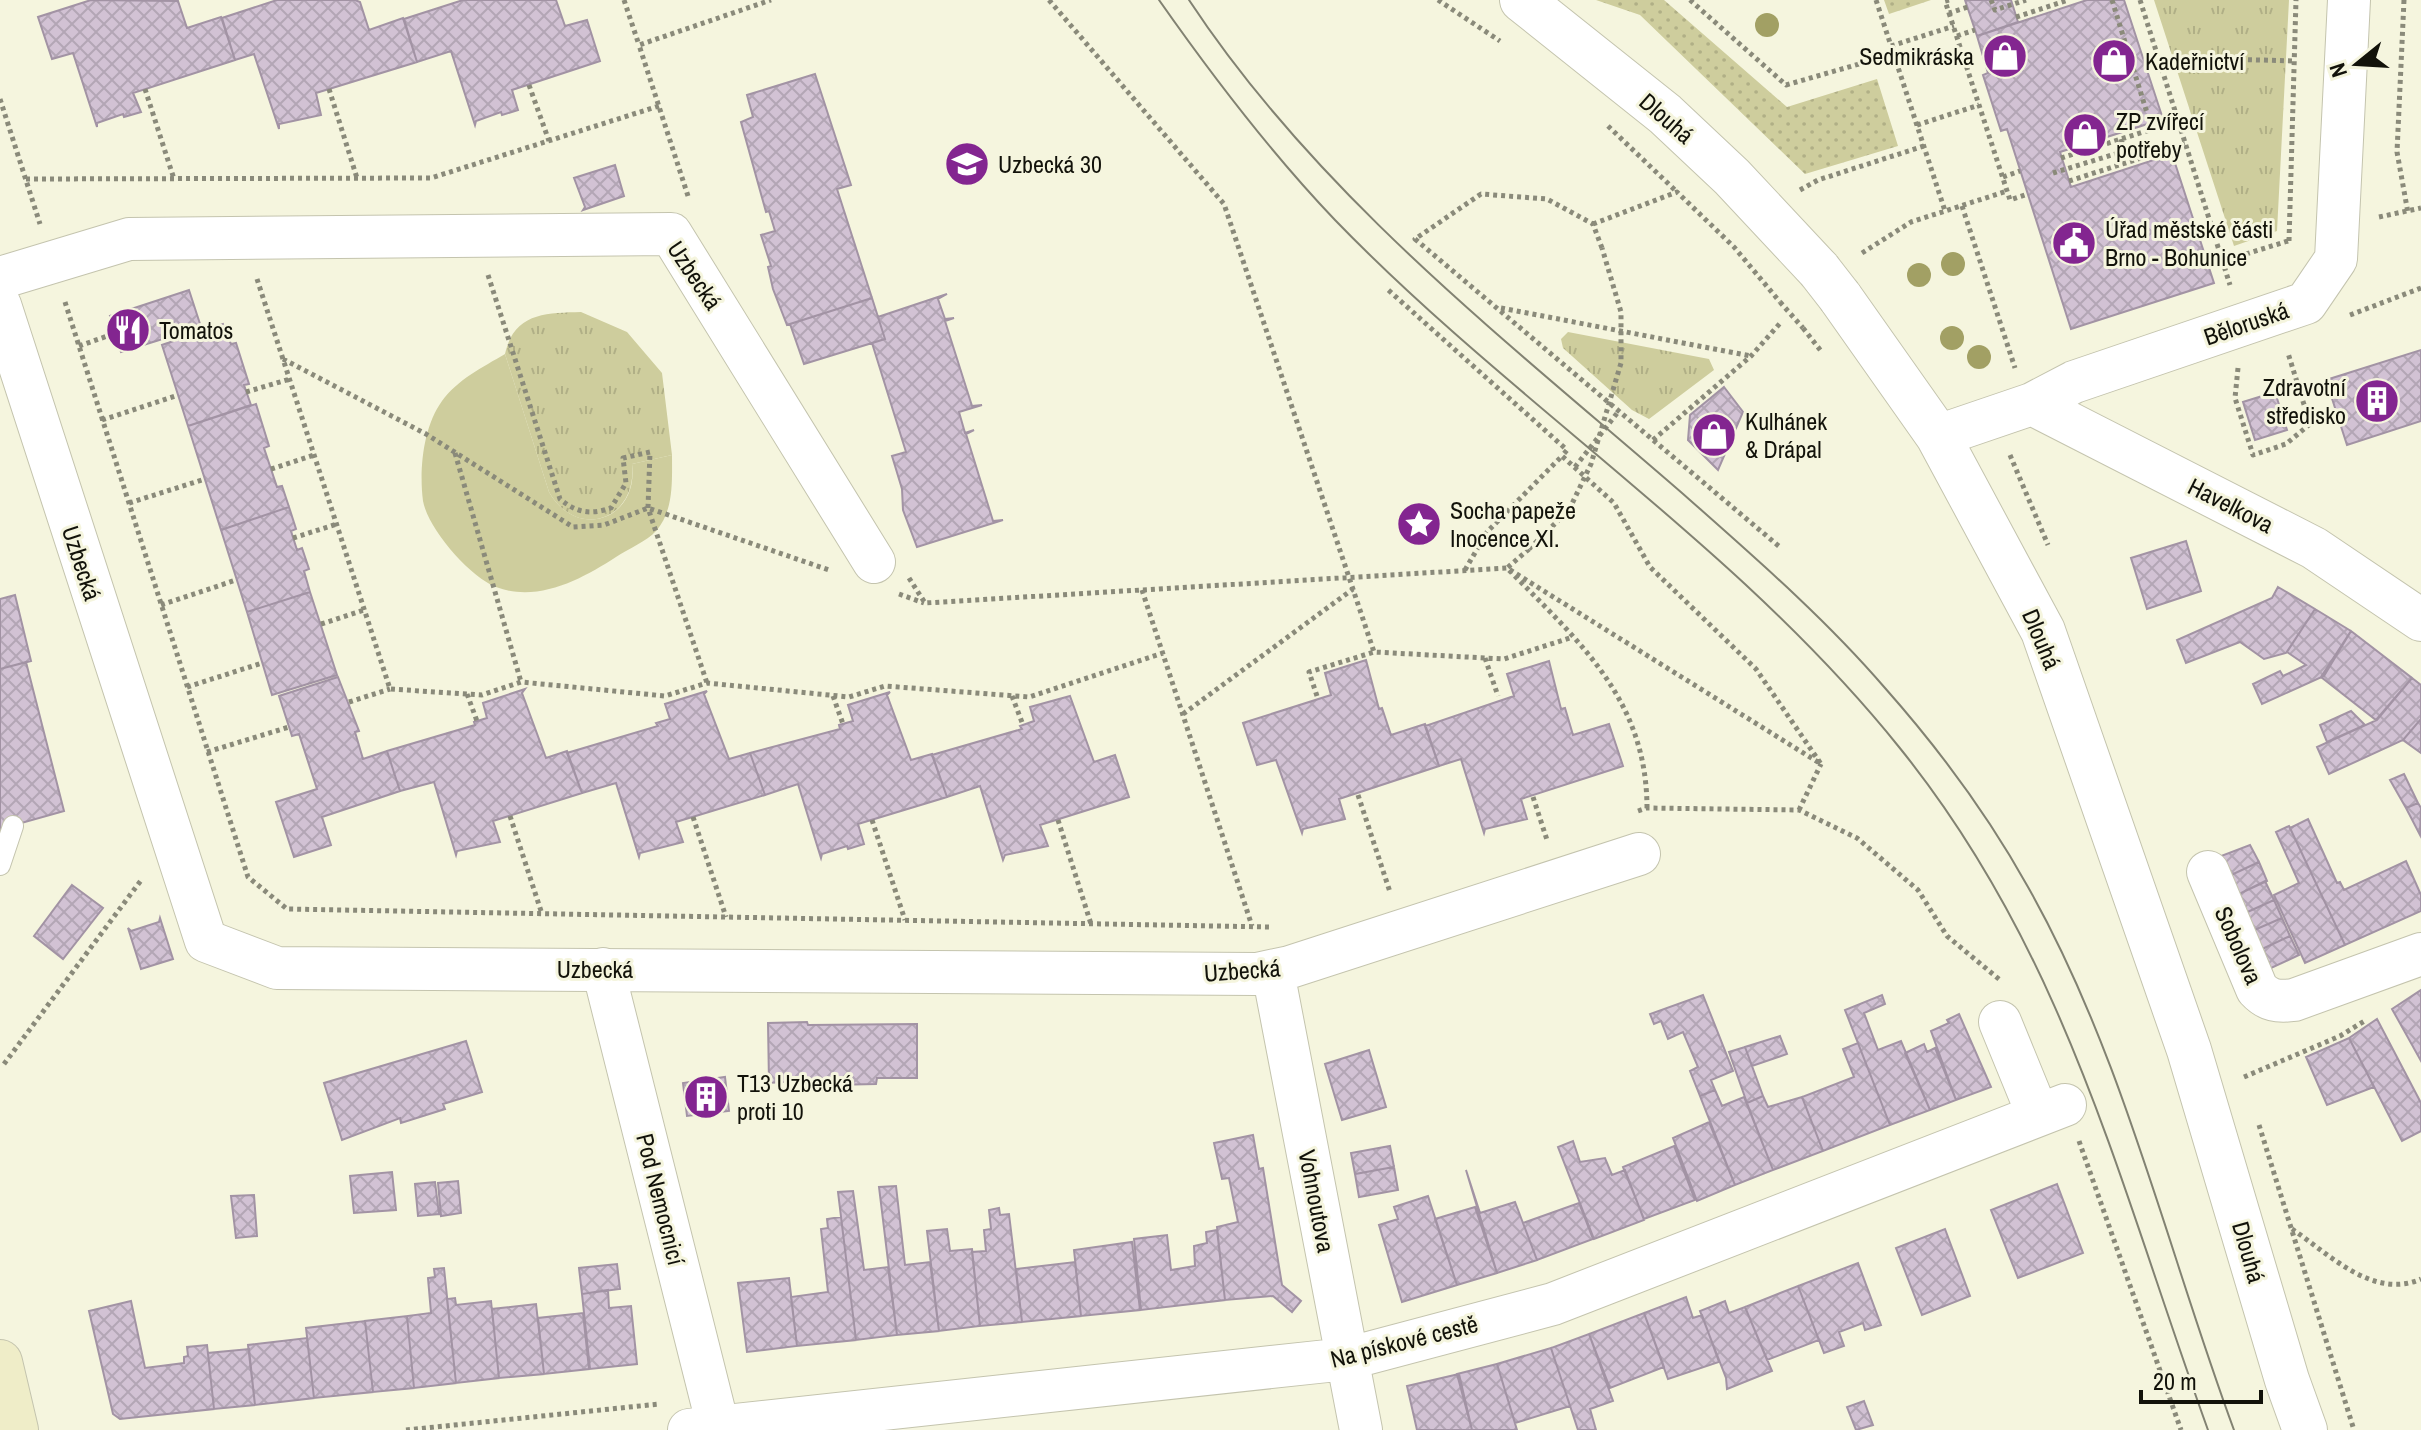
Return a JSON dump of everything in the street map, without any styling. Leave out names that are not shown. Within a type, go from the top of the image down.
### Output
[{"type":"main road","points":[[0,1362],[16,1430]]},
{"type":"street","name":"Dlouhá","points":[[1522,0],[1665,114],[1732,177],[1829,284],[1938,436],[2043,631],[2189,1050],[2282,1365],[2305,1430]]},
{"type":"street","name":"Běloruská","points":[[1938,436],[2074,382],[2306,303],[2336,259],[2349,0]]},
{"type":"street","name":"Uzbecká","points":[[0,278],[129,239],[671,234],[877,574]]},
{"type":"street","name":"Uzbecká","points":[[0,305],[206,941],[277,968],[1273,972],[1639,854]]},
{"type":"street","name":"Havelkova","points":[[2042,397],[2314,548],[2421,620]]},
{"type":"street","name":"Sobolova","points":[[2208,872],[2257,989],[2264,997],[2279,1002],[2294,1000],[2421,954]]},
{"type":"street","name":"Pod Nemocnicí","points":[[603,969],[710,1421]]},
{"type":"street","name":"Vohnoutova","points":[[1273,972],[1361,1430]]},
{"type":"street","points":[[2001,1002],[2052,1110]]},
{"type":"street","name":"Na pískové cestě","points":[[710,1421],[1346,1359],[1553,1304],[2052,1110]]},
{"type":"lane","points":[[0,865],[13,826]]},
{"type":"path","points":[[624,0],[692,207]]},
{"type":"path","points":[[639,45],[771,0]]},
{"type":"path","points":[[1049,0],[1224,204],[1374,652]]},
{"type":"path","points":[[1438,0],[1504,44]]},
{"type":"path","points":[[1692,1],[1701,0]]},
{"type":"path","points":[[1876,0],[1945,211]]},
{"type":"path","points":[[1949,0],[1945,1],[2010,200],[2028,194]]},
{"type":"path","points":[[1991,0],[1995,10],[2026,0]]},
{"type":"path","points":[[2016,17],[2068,0]]},
{"type":"path","points":[[2112,0],[2152,129]]},
{"type":"path","points":[[2140,0],[2231,288]]},
{"type":"path","points":[[2289,241],[2296,0]]},
{"type":"path","points":[[2404,0],[2397,152],[2408,213]]},
{"type":"path","points":[[1692,1],[1786,85],[1894,54]]},
{"type":"path","points":[[1949,13],[1968,7]]},
{"type":"path","points":[[1891,46],[1954,26]]},
{"type":"path","points":[[1957,36],[1975,30]]},
{"type":"path","points":[[2192,58],[2294,61]]},
{"type":"path","points":[[529,85],[549,141]]},
{"type":"path","points":[[145,89],[174,179]]},
{"type":"path","points":[[329,89],[357,178]]},
{"type":"path","points":[[0,99],[248,877],[287,909],[1276,927]]},
{"type":"path","points":[[1917,125],[1979,105]]},
{"type":"path","points":[[26,179],[431,178],[659,106]]},
{"type":"path","points":[[1601,120],[1734,247],[1821,351]]},
{"type":"path","points":[[2061,158],[2178,121]]},
{"type":"path","points":[[2121,139],[2121,151],[2128,162]]},
{"type":"path","points":[[2069,181],[2160,155],[2185,144]]},
{"type":"path","points":[[1797,191],[1818,180],[1924,146]]},
{"type":"path","points":[[2053,173],[2121,151]]},
{"type":"path","points":[[2003,177],[2020,171]]},
{"type":"path","points":[[1862,253],[1911,222],[2007,191]]},
{"type":"path","points":[[1593,224],[1677,192]]},
{"type":"path","points":[[1507,568],[1569,510],[1591,464],[1621,363],[1621,312],[1593,224],[1547,199],[1481,194],[1415,239],[1497,308],[1618,412],[1781,548]]},
{"type":"path","points":[[1962,206],[2016,373],[2042,397],[2008,443],[2013,468],[2052,553]]},
{"type":"path","points":[[2223,261],[2337,224]]},
{"type":"path","points":[[252,265],[390,689]]},
{"type":"path","points":[[1386,288],[1567,450],[1487,532],[1465,570]]},
{"type":"path","points":[[2341,318],[2421,288]]},
{"type":"path","points":[[1497,308],[1751,356]]},
{"type":"path","points":[[499,310],[551,481],[560,499],[575,511],[595,514],[611,508],[626,483],[623,458],[650,452],[648,508],[707,683]]},
{"type":"path","points":[[1653,440],[1751,356],[1782,321]]},
{"type":"path","points":[[79,346],[116,333]]},
{"type":"path","points":[[2253,455],[2286,444],[2310,424],[2284,340]]},
{"type":"path","points":[[2239,355],[2235,398],[2253,455],[2249,463]]},
{"type":"path","points":[[283,359],[455,453],[573,527],[604,525],[648,508],[877,574],[925,603],[1507,568],[1821,764]]},
{"type":"path","points":[[246,392],[290,379]]},
{"type":"path","points":[[102,420],[178,395]]},
{"type":"path","points":[[1575,467],[1618,412]]},
{"type":"path","points":[[455,453],[521,682]]},
{"type":"path","points":[[271,469],[314,455]]},
{"type":"path","points":[[1562,456],[1614,503],[1650,567],[1756,669],[1821,764]]},
{"type":"path","points":[[129,503],[205,479]]},
{"type":"path","points":[[293,538],[337,524]]},
{"type":"path","points":[[1507,568],[1599,664],[1636,730],[1647,808],[1639,854]]},
{"type":"path","points":[[877,574],[925,603]]},
{"type":"path","points":[[161,605],[236,580]]},
{"type":"path","points":[[1182,714],[1353,589]]},
{"type":"path","points":[[1142,590],[1252,926]]},
{"type":"path","points":[[321,624],[364,610]]},
{"type":"path","points":[[1317,696],[1309,672],[1374,652],[1504,659],[1573,637]]},
{"type":"path","points":[[349,702],[390,689],[482,695],[521,682],[665,696],[707,683],[849,697],[885,686],[1029,697],[1163,653]]},
{"type":"path","points":[[1485,658],[1498,696]]},
{"type":"path","points":[[187,687],[262,663]]},
{"type":"path","points":[[467,694],[477,721]]},
{"type":"path","points":[[833,696],[843,724]]},
{"type":"path","points":[[1012,696],[1023,725]]},
{"type":"path","points":[[207,752],[289,727]]},
{"type":"path","points":[[1799,810],[1821,764]]},
{"type":"path","points":[[1358,795],[1390,893]]},
{"type":"path","points":[[1533,797],[1548,841]]},
{"type":"path","points":[[1633,812],[1647,808],[1799,810],[1857,838],[1918,890],[1947,936],[2001,1002]]},
{"type":"path","points":[[510,816],[542,914]]},
{"type":"path","points":[[693,817],[726,917]]},
{"type":"path","points":[[872,820],[905,920]]},
{"type":"path","points":[[1058,820],[1091,924]]},
{"type":"path","points":[[1533,846],[1562,836]]},
{"type":"path","points":[[4,1064],[173,838]]},
{"type":"path","points":[[1376,898],[1405,888]]},
{"type":"path","points":[[2244,1077],[2340,1036],[2367,1019]]},
{"type":"path","points":[[2239,1064],[2248,1091]]},
{"type":"path","points":[[2052,1110],[2181,1430]]},
{"type":"path","points":[[2257,1118],[2354,1430]]},
{"type":"path","points":[[2291,1229],[2363,1277],[2384,1286],[2407,1285],[2421,1279]]},
{"type":"path","points":[[406,1430],[710,1421]]},
{"type":"green space","points":[[1596,0],[1664,0],[1787,107],[1877,79],[1898,146],[1805,174],[1640,15]]},
{"type":"green space","points":[[1884,0],[1931,0],[1889,14]]},
{"type":"green space","points":[[2154,0],[2289,0],[2277,231],[2234,246]]},
{"type":"green space","points":[[581,312],[627,332],[662,373],[672,455],[632,464],[626,499],[616,510],[603,517],[589,519],[575,516],[561,507],[549,492],[505,354],[516,330],[533,318]]},
{"type":"green space","points":[[1568,332],[1709,359],[1714,370],[1649,419],[1632,410],[1563,348],[1561,339]]},
{"type":"green space","points":[[505,354],[549,492],[561,507],[575,516],[589,519],[604,517],[616,510],[626,499],[632,483],[632,464],[672,455],[669,505],[656,531],[643,542],[589,573],[559,586],[528,592],[496,587],[474,573],[441,538],[423,501],[424,449],[436,411],[455,387]]},
{"type":"building","points":[[91,0],[178,1],[187,28],[221,17],[235,60],[133,93],[141,112],[124,117],[123,114],[97,123],[97,127],[73,53],[52,59],[38,17]]},
{"type":"building","points":[[277,0],[355,0],[360,2],[369,30],[403,18],[417,62],[316,93],[321,115],[279,124],[279,129],[254,54],[235,60],[222,18]]},
{"type":"building","points":[[463,0],[556,0],[565,26],[587,20],[600,61],[512,90],[518,110],[502,115],[501,112],[476,121],[475,125],[451,51],[417,62],[404,19]]},
{"type":"building","points":[[1965,0],[2011,0],[2018,22],[1977,36]]},
{"type":"building","points":[[2087,0],[2124,0],[2163,119],[2060,152],[2071,187],[2172,154],[2214,283],[2071,329],[2007,129],[2001,131],[1983,75],[1988,73],[1977,36]]},
{"type":"building","points":[[815,74],[851,185],[837,189],[872,298],[787,325],[773,289],[768,267],[771,266],[761,235],[775,231],[769,211],[766,212],[741,122],[753,117],[747,95]]},
{"type":"building","points":[[615,165],[624,196],[583,210],[585,207],[574,178]]},
{"type":"building","points":[[189,290],[201,327],[121,352],[110,316]]},
{"type":"building","points":[[947,294],[938,299],[945,319],[954,318],[945,321],[972,406],[982,405],[959,412],[965,433],[974,430],[966,434],[993,521],[1003,520],[917,547],[903,510],[902,489],[892,456],[906,452],[872,343],[885,339],[878,317]]},
{"type":"building","points":[[872,298],[885,339],[804,364],[790,324]]},
{"type":"building","points":[[223,324],[231,344],[236,343],[249,384],[244,385],[251,405],[188,426],[162,345]]},
{"type":"building","name":"Zdravotní středisko","points":[[2421,350],[2421,421],[2347,445],[2326,380]]},
{"type":"building","points":[[1724,387],[1743,412],[1718,470],[1688,440],[1690,415]]},
{"type":"building","points":[[2275,392],[2287,430],[2255,440],[2243,402]]},
{"type":"building","points":[[256,404],[269,446],[264,448],[277,487],[282,486],[289,507],[221,530],[188,426]]},
{"type":"building","points":[[289,507],[296,529],[291,531],[297,550],[302,548],[309,569],[304,571],[310,592],[247,612],[221,530]]},
{"type":"building","points":[[2186,541],[2201,591],[2147,609],[2131,558]]},
{"type":"building","points":[[2278,587],[2315,609],[2286,653],[2264,659],[2240,642],[2186,663],[2177,640],[2272,598]]},
{"type":"building","points":[[310,592],[337,675],[272,695],[247,612]]},
{"type":"building","points":[[15,595],[31,661],[0,669],[0,599]]},
{"type":"building","points":[[2315,609],[2351,631],[2324,676],[2262,704],[2253,684],[2280,671],[2283,676],[2306,665],[2287,652]]},
{"type":"building","points":[[2351,631],[2412,678],[2376,720],[2321,677]]},
{"type":"building","points":[[1366,660],[1379,709],[1382,708],[1391,735],[1425,724],[1439,766],[1339,799],[1345,819],[1303,829],[1302,833],[1276,760],[1257,765],[1243,723],[1331,695],[1325,673]]},
{"type":"building","points":[[1549,661],[1561,709],[1565,708],[1573,735],[1609,724],[1623,766],[1521,799],[1527,819],[1485,829],[1484,833],[1461,759],[1439,766],[1425,726],[1514,696],[1507,674]]},
{"type":"building","points":[[26,662],[64,811],[0,829],[0,669]]},
{"type":"building","points":[[338,677],[359,731],[355,732],[363,759],[387,751],[400,791],[322,817],[331,845],[294,857],[276,802],[317,789],[299,734],[292,736],[279,696]]},
{"type":"building","points":[[2412,678],[2421,685],[2421,719],[2403,740],[2329,774],[2317,747],[2377,720]]},
{"type":"building","points":[[525,689],[522,693],[546,758],[567,751],[582,793],[493,821],[500,842],[457,851],[456,855],[434,782],[400,791],[387,751],[475,725],[474,722],[487,718],[483,703]]},
{"type":"building","points":[[707,691],[704,694],[729,759],[750,753],[765,795],[676,822],[683,842],[640,853],[639,857],[616,783],[582,793],[567,753],[658,726],[656,723],[670,719],[665,704]]},
{"type":"building","points":[[890,692],[887,695],[911,760],[932,754],[947,797],[858,824],[864,844],[822,854],[821,858],[798,784],[765,795],[750,753],[840,729],[839,725],[853,721],[848,705]]},
{"type":"building","points":[[1070,696],[1094,762],[1115,755],[1129,797],[1040,825],[1048,846],[1005,855],[1003,860],[980,786],[947,797],[932,755],[1022,729],[1020,726],[1034,721],[1030,707]]},
{"type":"building","points":[[2351,711],[2365,725],[2327,742],[2320,725]]},
{"type":"building","points":[[2421,719],[2421,753],[2403,740]]},
{"type":"building","points":[[2404,774],[2418,803],[2406,808],[2390,780]]},
{"type":"building","points":[[2418,803],[2421,808],[2420,835],[2406,808]]},
{"type":"building","points":[[2308,819],[2337,883],[2340,882],[2344,890],[2406,861],[2421,895],[2421,911],[2345,945],[2290,828]]},
{"type":"building","points":[[2289,826],[2345,945],[2305,963],[2274,895],[2299,883],[2276,832]]},
{"type":"building","points":[[2250,845],[2259,862],[2229,876],[2221,856]]},
{"type":"building","points":[[2259,862],[2267,881],[2237,895],[2229,876]]},
{"type":"building","points":[[2265,881],[2274,900],[2243,914],[2235,896]]},
{"type":"building","points":[[72,885],[103,908],[63,959],[34,936]]},
{"type":"building","points":[[2274,900],[2282,918],[2252,931],[2243,914]]},
{"type":"building","points":[[160,918],[173,959],[141,969],[128,928],[131,931],[159,922]]},
{"type":"building","points":[[2282,918],[2290,936],[2260,950],[2252,931]]},
{"type":"building","points":[[2290,936],[2299,955],[2269,969],[2260,950]]},
{"type":"building","points":[[2421,990],[2421,1061],[2392,1009]]},
{"type":"building","points":[[1703,995],[1733,1071],[1711,1080],[1715,1090],[1700,1096],[1690,1071],[1698,1067],[1683,1032],[1668,1039],[1661,1021],[1654,1024],[1650,1014]]},
{"type":"building","points":[[1882,995],[1885,1004],[1864,1013],[1878,1050],[1901,1041],[1930,1110],[1890,1125],[1845,1010]]},
{"type":"building","points":[[1959,1014],[1991,1087],[1956,1100],[1931,1031],[1949,1023],[1947,1020]]},
{"type":"building","points":[[2377,1019],[2421,1103],[2421,1131],[2402,1141],[2349,1038]]},
{"type":"building","points":[[807,1022],[808,1025],[917,1024],[917,1078],[877,1078],[876,1084],[831,1085],[831,1079],[769,1083],[768,1023]]},
{"type":"building","points":[[1780,1036],[1787,1054],[1752,1066],[1745,1047]]},
{"type":"building","points":[[2349,1038],[2374,1087],[2327,1105],[2306,1057]]},
{"type":"building","points":[[466,1041],[482,1092],[443,1104],[445,1109],[401,1123],[400,1118],[342,1140],[324,1083]]},
{"type":"building","points":[[1858,1043],[1890,1125],[1823,1151],[1802,1097],[1854,1077],[1843,1049]]},
{"type":"building","points":[[1924,1044],[1927,1052],[1935,1048],[1956,1100],[1930,1110],[1905,1053]]},
{"type":"building","points":[[1745,1047],[1763,1096],[1747,1103],[1729,1052]]},
{"type":"building","points":[[1369,1050],[1386,1107],[1342,1120],[1325,1064]]},
{"type":"building","name":"T13 Uzbecká proti 10","points":[[725,1077],[729,1111],[687,1116],[683,1083]]},
{"type":"building","points":[[1715,1090],[1722,1106],[1744,1097],[1773,1170],[1735,1185],[1700,1096]]},
{"type":"building","points":[[1763,1096],[1768,1107],[1802,1097],[1823,1151],[1773,1170],[1747,1103]]},
{"type":"building","points":[[1709,1122],[1735,1185],[1697,1201],[1673,1138]]},
{"type":"building","points":[[1253,1135],[1259,1169],[1263,1168],[1282,1285],[1301,1301],[1292,1312],[1273,1296],[1225,1300],[1217,1227],[1238,1222],[1229,1178],[1222,1179],[1214,1143]]},
{"type":"building","points":[[1573,1141],[1580,1162],[1605,1158],[1612,1175],[1625,1170],[1644,1220],[1594,1239],[1558,1147]]},
{"type":"building","points":[[1390,1146],[1394,1167],[1355,1174],[1351,1153]]},
{"type":"building","points":[[1674,1146],[1695,1200],[1644,1219],[1623,1167]]},
{"type":"building","points":[[1394,1167],[1398,1190],[1359,1197],[1355,1174]]},
{"type":"building","points":[[1466,1170],[1480,1213],[1515,1202],[1537,1260],[1497,1273]]},
{"type":"building","points":[[392,1172],[396,1210],[354,1213],[350,1176]]},
{"type":"building","points":[[458,1181],[461,1213],[441,1216],[438,1183]]},
{"type":"building","points":[[435,1182],[439,1214],[418,1216],[415,1184]]},
{"type":"building","points":[[2057,1184],[2083,1253],[2018,1278],[1991,1210]]},
{"type":"building","points":[[896,1186],[905,1265],[930,1262],[939,1331],[897,1335],[879,1187]]},
{"type":"building","points":[[853,1191],[864,1270],[888,1267],[897,1335],[856,1340],[838,1192]]},
{"type":"building","points":[[254,1195],[257,1236],[236,1238],[231,1196]]},
{"type":"building","points":[[1428,1196],[1457,1285],[1402,1302],[1379,1225],[1398,1219],[1394,1207]]},
{"type":"building","points":[[1579,1203],[1593,1239],[1537,1260],[1523,1223]]},
{"type":"building","points":[[1475,1207],[1497,1273],[1457,1285],[1435,1219]]},
{"type":"building","points":[[999,1208],[1000,1215],[1009,1214],[1022,1322],[980,1326],[972,1252],[986,1251],[984,1230],[991,1229],[989,1210]]},
{"type":"building","points":[[841,1217],[856,1340],[797,1346],[791,1297],[828,1292],[821,1229],[828,1228],[827,1219]]},
{"type":"building","points":[[947,1229],[950,1251],[972,1249],[980,1326],[939,1331],[927,1231]]},
{"type":"building","points":[[1945,1229],[1970,1296],[1922,1315],[1896,1248]]},
{"type":"building","points":[[1217,1230],[1225,1300],[1141,1310],[1134,1239],[1167,1235],[1171,1270],[1195,1266],[1194,1246],[1207,1243],[1206,1232]]},
{"type":"building","points":[[1132,1242],[1140,1310],[1081,1316],[1074,1250]]},
{"type":"building","points":[[1075,1262],[1081,1316],[1022,1322],[1016,1269]]},
{"type":"building","points":[[1858,1263],[1881,1325],[1865,1330],[1863,1323],[1839,1332],[1844,1346],[1824,1353],[1798,1286]]},
{"type":"building","points":[[617,1264],[620,1289],[582,1294],[579,1268]]},
{"type":"building","points":[[444,1268],[456,1383],[414,1388],[407,1316],[431,1313],[428,1278],[435,1277],[434,1269]]},
{"type":"building","points":[[789,1278],[797,1346],[747,1352],[738,1283]]},
{"type":"building","points":[[1798,1286],[1819,1340],[1767,1360],[1745,1307]]},
{"type":"building","points":[[608,1290],[609,1308],[631,1306],[637,1364],[590,1369],[582,1294]]},
{"type":"building","points":[[1686,1297],[1693,1318],[1702,1315],[1719,1362],[1668,1379],[1644,1313]]},
{"type":"building","points":[[455,1298],[456,1305],[491,1301],[499,1378],[456,1383],[447,1299]]},
{"type":"building","points":[[131,1301],[145,1368],[184,1363],[184,1357],[188,1356],[187,1347],[207,1345],[214,1409],[120,1419],[113,1414],[89,1311]]},
{"type":"building","points":[[1725,1301],[1729,1313],[1745,1307],[1772,1371],[1727,1389],[1726,1378],[1700,1311]]},
{"type":"building","points":[[536,1304],[544,1374],[499,1378],[492,1309]]},
{"type":"building","points":[[583,1313],[589,1369],[544,1374],[538,1318]]},
{"type":"building","points":[[1644,1313],[1664,1367],[1610,1388],[1589,1334]]},
{"type":"building","points":[[407,1316],[414,1388],[373,1392],[365,1321]]},
{"type":"building","points":[[365,1321],[373,1392],[314,1398],[306,1328]]},
{"type":"building","points":[[1589,1334],[1613,1401],[1590,1409],[1596,1430],[1578,1430],[1551,1348]]},
{"type":"building","points":[[307,1338],[314,1398],[255,1405],[248,1345]]},
{"type":"building","points":[[1551,1348],[1570,1406],[1515,1423],[1497,1364]]},
{"type":"building","points":[[249,1349],[255,1405],[214,1409],[208,1353]]},
{"type":"building","points":[[1497,1364],[1517,1430],[1472,1430],[1457,1374]]},
{"type":"building","points":[[1459,1374],[1472,1430],[1417,1430],[1407,1386]]},
{"type":"building","points":[[1864,1401],[1873,1425],[1856,1430],[1847,1407]]},
{"type":"tram line","points":[[1159,0],[1243,113],[1335,220],[1476,352],[1697,540],[1768,605],[1836,674],[1899,747],[1957,826],[2006,907],[2047,990],[2083,1075],[2208,1430]]},
{"type":"tram line","points":[[1189,0],[1240,71],[1296,138],[1356,202],[1483,322],[1682,493],[1812,611],[1885,688],[1962,783],[2028,887],[2091,1017],[2142,1154],[2234,1430]]},
{"type":"place","name":"Sedmikráska","points":[[2005,56]]},
{"type":"place","name":"Kadeřnictví","points":[[2114,61]]},
{"type":"place","name":"ZP zvířecí potřeby","points":[[2085,135]]},
{"type":"place","name":"Uzbecká 30","points":[[967,164]]},
{"type":"place","name":"Úřad městské části Brno - Bohunice","points":[[2074,243]]},
{"type":"place","name":"Tomatos","points":[[128,330]]},
{"type":"place","name":"Zdravotní středisko","points":[[2377,401]]},
{"type":"place","name":"Kulhánek & Drápal","points":[[1714,435]]},
{"type":"place","name":"Socha papeže Inocence XI.","points":[[1419,524]]},
{"type":"place","name":"T13 Uzbecká proti 10","points":[[706,1097]]}]
